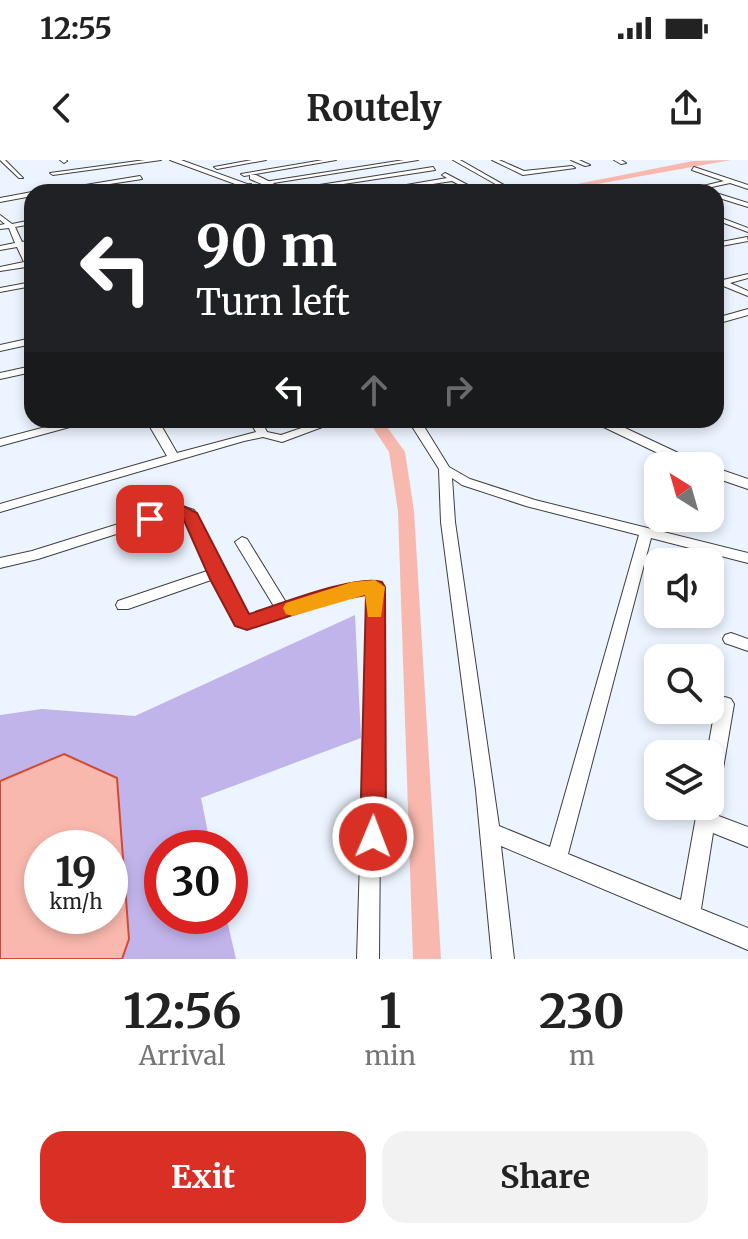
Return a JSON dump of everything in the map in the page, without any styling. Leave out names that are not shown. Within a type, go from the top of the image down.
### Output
[{"type":"street","points":[[2,161],[9,160]]},
{"type":"street","points":[[64,184],[53,173],[158,160]]},
{"type":"street","points":[[174,160],[246,184]]},
{"type":"street","points":[[186,160],[257,184]]},
{"type":"street","points":[[197,160],[270,184]]},
{"type":"street","points":[[217,167],[263,160]]},
{"type":"street","points":[[244,174],[333,160]]},
{"type":"street","points":[[267,182],[416,160],[463,184]]},
{"type":"street","points":[[456,160],[499,184]]},
{"type":"street","points":[[495,160],[523,173],[556,170],[573,164],[587,165]]},
{"type":"street","points":[[535,160],[556,170]]},
{"type":"street","points":[[2,161],[21,177]]},
{"type":"street","points":[[334,184],[433,169]]},
{"type":"street","points":[[694,169],[748,187]]},
{"type":"street","points":[[715,184],[748,177]]},
{"type":"street","points":[[105,184],[140,178]]},
{"type":"street","points":[[421,184],[453,179]]},
{"type":"street","points":[[0,200],[24,196]]},
{"type":"street","points":[[724,198],[748,205]]},
{"type":"street","points":[[0,217],[11,226],[24,255]]},
{"type":"street","points":[[724,221],[748,230]]},
{"type":"street","points":[[0,227],[24,224]]},
{"type":"street","points":[[724,243],[747,239]]},
{"type":"street","points":[[0,248],[24,244]]},
{"type":"street","points":[[0,269],[24,268]]},
{"type":"street","points":[[724,281],[748,276]]},
{"type":"street","points":[[724,284],[748,294]]},
{"type":"street","points":[[0,290],[24,286]]},
{"type":"street","points":[[724,319],[748,312]]},
{"type":"street","points":[[0,348],[24,343]]},
{"type":"street","points":[[0,376],[24,371]]},
{"type":"street","points":[[0,443],[55,428]]},
{"type":"street","points":[[157,428],[174,458]]},
{"type":"street","points":[[260,428],[263,434]]},
{"type":"street","points":[[0,508],[263,434],[282,439],[313,428]]},
{"type":"street","points":[[419,428],[445,469],[466,482],[531,503],[644,531]]},
{"type":"street","points":[[614,428],[667,452]]},
{"type":"street","points":[[445,469],[448,522],[490,832],[503,959]]},
{"type":"street","points":[[724,476],[748,484]]},
{"type":"street","points":[[0,563],[33,556],[179,509],[189,513],[216,573],[242,620],[254,621],[352,589],[375,587],[374,807],[368,959]]},
{"type":"street","points":[[557,859],[646,532],[748,558]]},
{"type":"street","points":[[242,542],[284,611]]},
{"type":"street","points":[[123,605],[216,573]]},
{"type":"street","points":[[731,639],[748,645]]},
{"type":"street","points":[[719,740],[725,704]]},
{"type":"street","points":[[689,914],[705,820]]},
{"type":"street","points":[[718,820],[748,837]]},
{"type":"street","points":[[490,832],[748,939]]},
{"type":"shaded area","points":[[355,615],[361,738],[201,798],[207,830],[144,830],[144,934],[230,934],[236,959],[0,959],[0,715],[42,709],[135,716]]},
{"type":"shaded area","points":[[64,754],[117,778],[121,830],[24,830],[24,934],[128,934],[128,926],[129,939],[122,959],[0,959],[0,781]]},
{"type":"waterway","points":[[583,184],[693,163],[727,160]]},
{"type":"waterway","points":[[380,428],[397,452],[406,511],[427,959]]},
{"type":"slow traffic","points":[[293,608],[352,589],[375,587],[374,611]]},
{"type":"route","points":[[150,519],[179,509],[189,513],[219,579],[242,620],[247,622],[337,593],[375,587],[373,837]]}]
